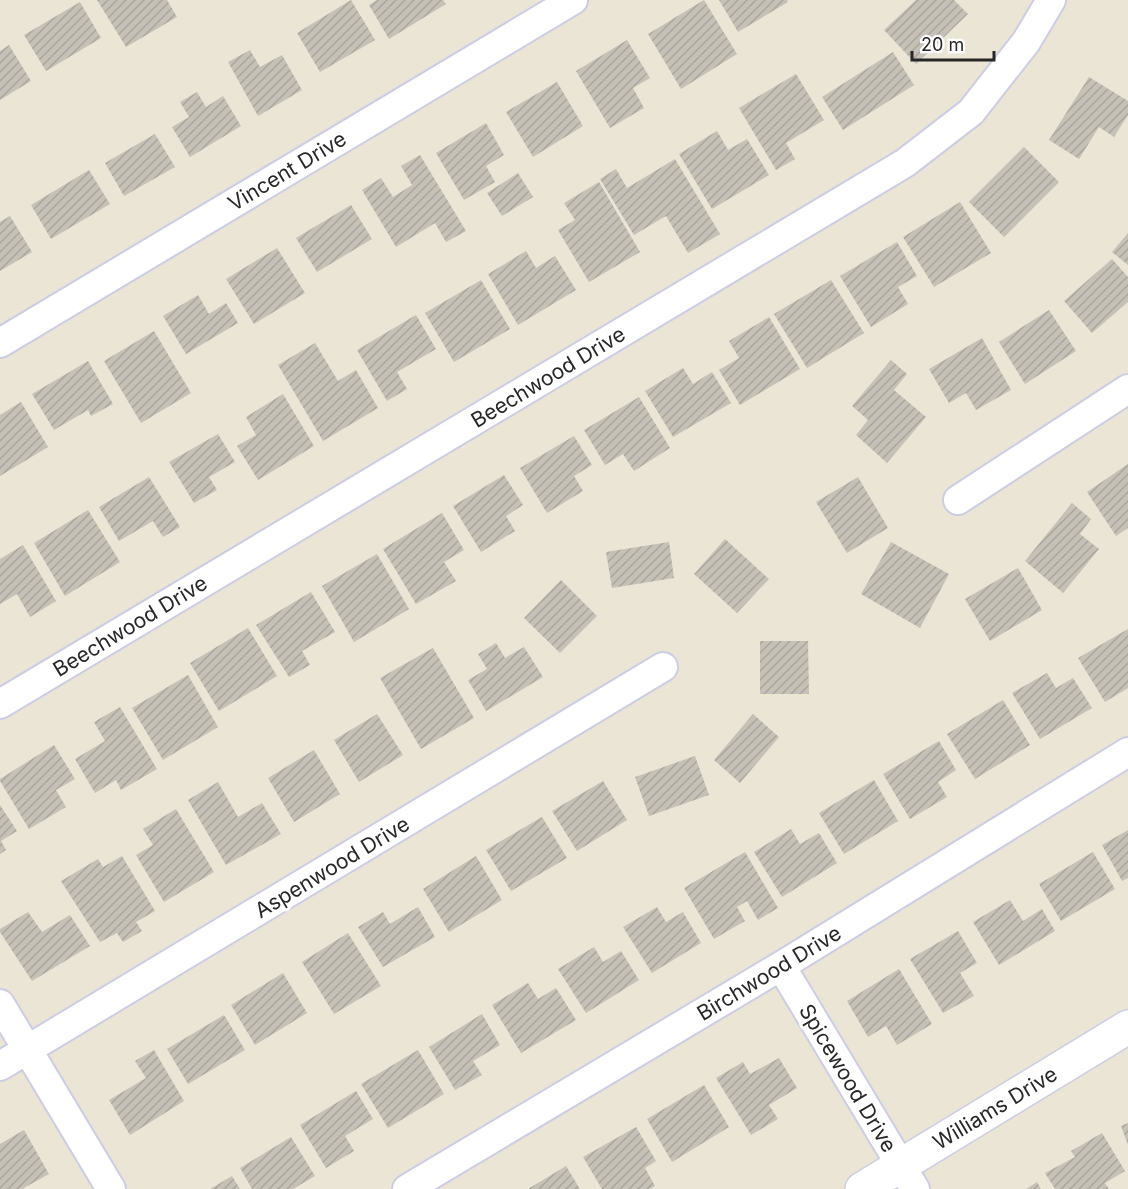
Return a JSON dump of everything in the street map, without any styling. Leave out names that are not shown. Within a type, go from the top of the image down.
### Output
[{"type":"street","name":"Vincent Drive","points":[[0,343],[573,0]]},
{"type":"street","name":"Beechwood Drive","points":[[0,704],[905,163],[971,112],[1026,42],[1051,0]]},
{"type":"street","points":[[958,500],[1128,389]]},
{"type":"street","name":"Aspenwood Drive","points":[[0,1066],[663,667]]},
{"type":"street","name":"Birchwood Drive","points":[[407,1189],[781,966],[1128,752]]},
{"type":"street","name":"Spicewood Drive","points":[[781,966],[908,1177]]},
{"type":"street","points":[[0,1004],[111,1189]]},
{"type":"street","name":"Williams Drive","points":[[862,1189],[908,1177],[1128,1027]]},
{"type":"building","points":[[97,0],[167,0],[177,17],[126,47]]},
{"type":"building","points":[[351,0],[375,40],[320,72],[297,33]]},
{"type":"building","points":[[377,0],[443,0],[446,4],[389,39],[369,5]]},
{"type":"building","points":[[704,0],[737,54],[681,89],[648,34]]},
{"type":"building","points":[[719,0],[787,0],[788,2],[738,32]]},
{"type":"building","points":[[916,0],[954,0],[968,14],[916,64],[884,30]]},
{"type":"building","points":[[80,2],[101,38],[46,71],[24,35]]},
{"type":"building","points":[[627,40],[650,78],[633,88],[644,108],[610,128],[576,71]]},
{"type":"building","points":[[9,45],[31,81],[0,100],[0,51]]},
{"type":"building","points":[[250,50],[260,67],[282,55],[302,90],[258,116],[228,62]]},
{"type":"building","points":[[893,52],[914,85],[843,130],[822,97]]},
{"type":"building","points":[[796,74],[824,120],[786,143],[795,159],[776,170],[739,108]]},
{"type":"building","points":[[1089,77],[1128,101],[1128,115],[1114,137],[1099,127],[1079,159],[1049,140]]},
{"type":"building","points":[[557,82],[583,126],[533,157],[506,112]]},
{"type":"building","points":[[197,92],[206,107],[223,96],[241,126],[190,157],[172,127],[189,117],[180,102]]},
{"type":"building","points":[[486,123],[504,155],[486,166],[495,182],[464,200],[436,153]]},
{"type":"building","points":[[717,131],[728,150],[747,139],[769,175],[712,209],[679,154]]},
{"type":"building","points":[[155,134],[175,167],[124,196],[105,163]]},
{"type":"building","points":[[1024,147],[1059,182],[1004,237],[969,202]]},
{"type":"building","points":[[420,155],[466,231],[446,242],[435,223],[396,247],[362,190],[381,178],[393,197],[412,185],[401,166]]},
{"type":"building","points":[[675,159],[720,234],[688,253],[666,216],[634,235],[600,179],[616,169],[627,188]]},
{"type":"building","points":[[89,170],[110,204],[51,239],[31,205]]},
{"type":"building","points":[[518,173],[533,197],[502,216],[487,193]]},
{"type":"building","points":[[599,182],[640,252],[589,282],[558,230],[575,220],[564,203]]},
{"type":"building","points":[[960,202],[991,253],[934,287],[903,237]]},
{"type":"building","points":[[351,205],[372,239],[317,272],[296,238]]},
{"type":"building","points":[[10,216],[32,252],[0,271],[0,222]]},
{"type":"building","points":[[1128,233],[1128,265],[1112,252]]},
{"type":"building","points":[[897,242],[917,276],[898,287],[908,304],[871,327],[840,276]]},
{"type":"building","points":[[277,248],[305,293],[254,324],[226,279]]},
{"type":"building","points":[[526,251],[536,268],[555,256],[576,290],[518,325],[488,274]]},
{"type":"building","points":[[1112,259],[1128,277],[1128,302],[1092,333],[1064,301]]},
{"type":"building","points":[[481,280],[510,329],[454,362],[425,313]]},
{"type":"building","points":[[831,280],[864,333],[807,368],[774,314]]},
{"type":"building","points":[[198,295],[209,314],[226,303],[238,323],[186,354],[163,316]]},
{"type":"building","points":[[1049,310],[1076,351],[1025,384],[999,342]]},
{"type":"building","points":[[416,315],[436,349],[397,372],[407,389],[387,401],[357,350]]},
{"type":"building","points":[[769,317],[800,369],[740,405],[719,370],[739,358],[729,341]]},
{"type":"building","points":[[154,331],[191,393],[141,423],[104,361]]},
{"type":"building","points":[[982,338],[1011,390],[976,410],[966,393],[949,403],[929,369]]},
{"type":"building","points":[[315,343],[338,381],[356,370],[378,408],[323,441],[278,365]]},
{"type":"building","points":[[891,360],[907,374],[894,390],[926,417],[887,463],[856,435],[868,420],[852,406]]},
{"type":"building","points":[[88,361],[113,404],[91,416],[88,410],[54,430],[32,394]]},
{"type":"building","points":[[683,368],[693,384],[712,372],[731,403],[673,437],[645,391]]},
{"type":"building","points":[[283,394],[314,446],[258,480],[237,446],[256,435],[246,417]]},
{"type":"building","points":[[639,397],[670,448],[634,471],[623,454],[605,465],[584,430]]},
{"type":"building","points":[[21,402],[48,447],[0,476],[0,415]]},
{"type":"building","points":[[218,434],[235,462],[209,477],[217,490],[194,503],[169,462]]},
{"type":"building","points":[[574,436],[592,465],[574,476],[583,491],[547,513],[520,468]]},
{"type":"building","points":[[1128,464],[1128,528],[1116,536],[1087,492]]},
{"type":"building","points":[[504,475],[523,505],[506,516],[515,531],[481,552],[453,506]]},
{"type":"building","points":[[149,477],[180,527],[163,537],[153,521],[119,541],[99,507]]},
{"type":"building","points":[[858,477],[888,528],[847,553],[816,502]]},
{"type":"building","points":[[1072,503],[1091,519],[1080,534],[1099,549],[1063,593],[1025,561]]},
{"type":"building","points":[[88,510],[120,562],[65,596],[34,543]]},
{"type":"building","points":[[442,513],[464,550],[444,562],[456,581],[416,604],[383,549]]},
{"type":"building","points":[[725,539],[769,579],[737,613],[694,574]]},
{"type":"building","points":[[669,542],[674,578],[612,588],[606,552]]},
{"type":"building","points":[[891,542],[949,574],[920,628],[861,594]]},
{"type":"building","points":[[23,545],[56,601],[30,617],[17,594],[0,604],[0,559]]},
{"type":"building","points":[[377,554],[409,609],[354,642],[322,586]]},
{"type":"building","points":[[1018,568],[1042,610],[990,641],[965,599]]},
{"type":"building","points":[[561,580],[597,616],[560,653],[524,618]]},
{"type":"building","points":[[311,592],[335,632],[302,651],[310,665],[289,677],[256,625]]},
{"type":"building","points":[[248,628],[277,676],[219,711],[190,663]]},
{"type":"building","points":[[1128,629],[1128,688],[1105,702],[1078,658]]},
{"type":"building","points":[[760,641],[808,641],[809,694],[760,694]]},
{"type":"building","points":[[496,643],[505,658],[524,647],[543,677],[486,711],[468,680],[487,669],[478,654]]},
{"type":"building","points":[[433,648],[474,718],[421,749],[380,678]]},
{"type":"building","points":[[1047,673],[1056,688],[1073,678],[1092,708],[1040,739],[1012,693]]},
{"type":"building","points":[[188,675],[218,727],[163,760],[132,708]]},
{"type":"building","points":[[1003,700],[1030,745],[975,779],[947,734]]},
{"type":"building","points":[[120,707],[157,769],[121,790],[116,780],[95,793],[75,759],[105,741],[94,722]]},
{"type":"building","points":[[377,714],[403,755],[359,782],[334,740]]},
{"type":"building","points":[[753,714],[779,737],[740,783],[714,760]]},
{"type":"building","points":[[939,741],[956,770],[938,782],[947,797],[910,819],[883,774]]},
{"type":"building","points":[[54,745],[75,779],[56,790],[66,807],[29,829],[0,779]]},
{"type":"building","points":[[314,750],[340,794],[294,822],[268,778]]},
{"type":"building","points":[[695,756],[709,795],[649,816],[635,777]]},
{"type":"building","points":[[874,780],[898,821],[844,854],[819,813]]},
{"type":"building","points":[[603,781],[627,820],[577,851],[552,811]]},
{"type":"building","points":[[218,782],[238,817],[262,803],[281,834],[226,865],[188,800]]},
{"type":"building","points":[[0,805],[17,831],[1,841],[6,850],[0,854]]},
{"type":"building","points":[[176,809],[214,872],[164,902],[136,855],[153,845],[143,829]]},
{"type":"building","points":[[542,817],[567,858],[511,891],[486,850]]},
{"type":"building","points":[[791,829],[800,844],[819,833],[837,863],[782,897],[754,852]]},
{"type":"building","points":[[1128,830],[1128,878],[1122,881],[1102,845]]},
{"type":"building","points":[[745,852],[778,908],[758,920],[747,901],[737,907],[745,921],[714,939],[684,888]]},
{"type":"building","points":[[1093,852],[1115,889],[1061,921],[1039,884]]},
{"type":"building","points":[[122,856],[155,911],[136,922],[142,931],[123,942],[117,933],[100,942],[61,881],[98,859],[103,867]]},
{"type":"building","points":[[476,856],[502,900],[449,932],[423,889]]},
{"type":"building","points":[[1010,900],[1023,921],[1042,909],[1055,931],[999,965],[973,922]]},
{"type":"building","points":[[418,907],[435,937],[383,967],[358,927],[383,912],[390,924]]},
{"type":"building","points":[[657,907],[666,922],[683,912],[701,943],[652,973],[623,927]]},
{"type":"building","points":[[28,912],[42,932],[70,915],[90,946],[32,981],[0,932],[0,929]]},
{"type":"building","points":[[958,931],[977,963],[960,973],[974,996],[943,1013],[910,959]]},
{"type":"building","points":[[348,933],[381,986],[334,1014],[302,962]]},
{"type":"building","points":[[594,947],[603,962],[621,951],[639,980],[586,1013],[558,969]]},
{"type":"building","points":[[899,969],[932,1024],[897,1045],[886,1026],[868,1037],[847,1001]]},
{"type":"building","points":[[283,973],[307,1013],[255,1045],[231,1005]]},
{"type":"building","points":[[528,983],[538,999],[556,988],[576,1020],[521,1053],[492,1005]]},
{"type":"building","points":[[482,1014],[500,1045],[473,1061],[482,1075],[455,1090],[429,1047]]},
{"type":"building","points":[[224,1015],[245,1050],[188,1084],[167,1049]]},
{"type":"building","points":[[154,1050],[184,1101],[130,1135],[109,1100],[146,1078],[135,1061]]},
{"type":"building","points":[[418,1050],[444,1094],[388,1128],[361,1084]]},
{"type":"building","points":[[779,1058],[797,1088],[769,1105],[778,1119],[751,1135],[716,1078],[743,1062],[750,1074]]},
{"type":"building","points":[[704,1085],[729,1127],[672,1162],[647,1119]]},
{"type":"building","points":[[356,1091],[373,1119],[345,1136],[354,1151],[326,1168],[300,1125]]},
{"type":"building","points":[[1128,1123],[1128,1145],[1121,1126]]},
{"type":"building","points":[[636,1127],[656,1161],[645,1168],[655,1186],[650,1189],[602,1189],[583,1157]]},
{"type":"building","points":[[24,1130],[49,1174],[22,1189],[0,1189],[0,1144]]},
{"type":"building","points":[[1102,1133],[1125,1171],[1105,1183],[1109,1189],[1055,1189],[1045,1173],[1075,1157],[1071,1151]]},
{"type":"building","points":[[291,1137],[315,1176],[293,1189],[252,1189],[240,1168]]},
{"type":"building","points":[[566,1166],[580,1189],[528,1189]]},
{"type":"building","points":[[232,1176],[240,1189],[210,1189]]},
{"type":"building","points":[[1037,1182],[1041,1189],[1026,1189]]}]
